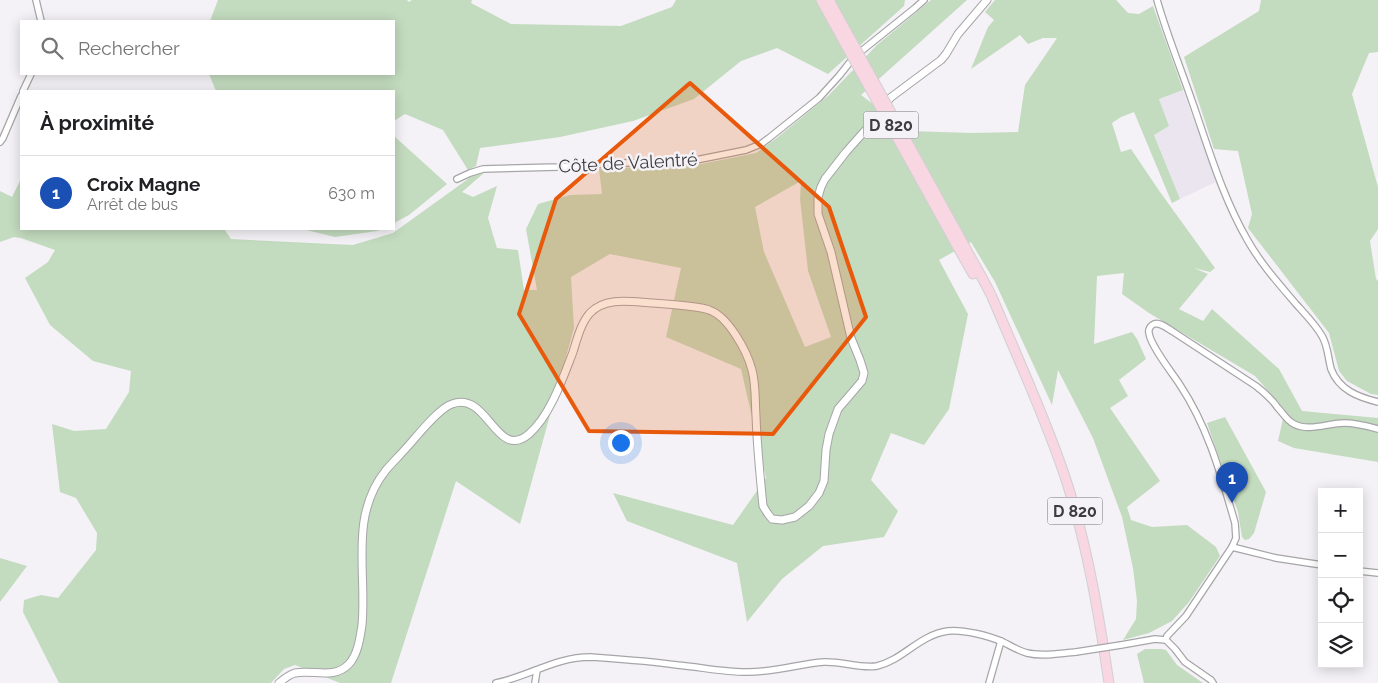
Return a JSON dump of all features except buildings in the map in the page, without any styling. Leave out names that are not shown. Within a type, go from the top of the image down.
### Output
[{"type":"main road","name":"D 820","points":[[821,0],[962,249]]},
{"type":"main road","name":"D 820","points":[[829,0],[1013,346],[1031,385],[1050,434],[1081,532],[1092,579],[1109,683]]},
{"type":"street","points":[[36,0],[41,20]]},
{"type":"street","name":"Côte de Valentré","points":[[457,180],[483,169],[686,162],[746,150],[761,144],[819,98],[854,57],[924,0]]},
{"type":"street","points":[[279,683],[295,673],[333,673],[350,664],[356,653],[363,616],[361,541],[363,520],[367,502],[386,470],[436,416],[452,404],[466,402],[477,407],[498,433],[508,440],[518,440],[528,436],[548,409],[561,382],[584,322],[590,313],[607,303],[621,301],[675,304],[710,310],[723,319],[743,349],[752,369],[755,385],[763,506],[772,519],[782,520],[795,517],[809,506],[819,493],[824,481],[829,434],[838,409],[862,381],[864,373],[851,338],[831,252],[818,214],[818,197],[821,187],[825,179],[878,116],[890,98],[941,60],[958,34],[987,0]]},
{"type":"street","points":[[1157,0],[1172,48],[1223,189],[1241,228],[1262,262],[1323,337],[1331,369],[1336,379],[1344,388],[1359,397],[1378,402]]},
{"type":"street","points":[[23,90],[31,75]]},
{"type":"street","points":[[0,142],[20,98]]},
{"type":"street","points":[[1166,640],[1186,616],[1236,538],[1235,523],[1207,437],[1187,395],[1152,343],[1149,333],[1152,325],[1158,324],[1172,330],[1261,390],[1279,408],[1287,420],[1295,425],[1305,427],[1343,423],[1360,424],[1378,429]]},
{"type":"street","points":[[1232,547],[1276,558],[1318,564]]},
{"type":"street","points":[[1363,571],[1378,573]]},
{"type":"street","points":[[496,683],[562,660],[580,657],[745,672],[762,672],[823,662],[838,662],[867,667],[877,666],[892,659],[924,638],[949,631],[968,632],[1001,641],[1025,653],[1044,655],[1076,652],[1155,639],[1166,640],[1185,662],[1213,683]]},
{"type":"street","points":[[989,683],[1001,641]]},
{"type":"street","points":[[535,683],[537,670]]},
{"type":"street","points":[[512,679],[521,683]]},
{"type":"highlighted area","points":[[690,83],[829,207],[866,317],[773,434],[589,431],[519,314],[556,199]]},
{"type":"shaded area","points":[[1183,90],[1216,182],[1180,199],[1154,134],[1169,126],[1159,99]]},
{"type":"green space","points":[[218,0],[407,0],[409,2],[412,0],[472,0],[471,3],[511,24],[621,26],[672,7],[676,0],[905,0],[904,6],[828,74],[777,48],[741,61],[694,99],[633,121],[560,137],[480,148],[476,166],[468,170],[443,130],[405,114],[395,120],[395,90],[216,90],[209,75],[395,75],[395,20],[210,20]]},
{"type":"green space","points":[[931,0],[967,0],[861,95],[909,131],[1018,132],[1025,85],[1057,38],[1043,38],[1028,44],[1020,35],[971,69],[988,27],[994,20],[985,12],[995,0],[1116,0],[1128,13],[1139,14],[1153,6],[1183,90],[1159,99],[1169,126],[1154,135],[1180,199],[1172,203],[1134,112],[1112,123],[1121,152],[1131,149],[1215,268],[1210,272],[1194,268],[1208,274],[1179,309],[1203,321],[1212,309],[1279,369],[1302,411],[1378,418],[1378,462],[1294,448],[1278,441],[1285,410],[1255,376],[1149,313],[1122,294],[1124,273],[1097,276],[1094,344],[1132,332],[1146,359],[1119,380],[1128,396],[1110,408],[1160,481],[1127,507],[1131,520],[1152,527],[1187,525],[1216,547],[1220,556],[1189,602],[1172,621],[1149,633],[1123,640],[1136,619],[1137,601],[1133,568],[1122,517],[1093,438],[1058,370],[1052,405],[995,282],[971,242],[939,260],[968,314],[949,409],[924,445],[891,433],[871,480],[898,511],[884,537],[823,546],[782,579],[747,622],[737,563],[627,521],[613,493],[733,525],[766,478],[741,369],[666,337],[681,268],[610,254],[571,277],[574,328],[520,524],[456,481],[391,683],[340,683],[295,665],[284,669],[271,683],[59,683],[23,612],[24,600],[41,595],[58,598],[96,550],[97,533],[76,498],[60,492],[52,424],[74,431],[106,429],[129,392],[131,371],[93,361],[50,325],[25,278],[48,262],[55,250],[21,238],[14,237],[0,242],[0,191],[12,197],[20,181],[20,230],[225,230],[231,239],[353,245],[393,233],[475,174],[484,173],[462,192],[473,197],[497,186],[488,218],[497,248],[518,250],[524,290],[537,290],[526,229],[538,204],[570,195],[602,194],[599,169],[701,164],[756,153],[829,95],[877,45]],"holes":[[[801,181],[800,199],[808,271],[831,337],[805,347],[764,252],[755,207]]]},
{"type":"green space","points":[[1261,0],[1378,0],[1378,52],[1369,53],[1352,94],[1378,187],[1378,229],[1370,241],[1376,279],[1378,281],[1378,395],[1371,394],[1347,381],[1339,371],[1329,333],[1248,228],[1252,214],[1238,151],[1214,149],[1184,57],[1259,11]]},
{"type":"green space","points":[[395,137],[447,184],[409,215],[395,222]]},
{"type":"green space","points":[[306,230],[380,230],[377,231],[335,237]]},
{"type":"green space","points":[[1225,417],[1266,492],[1254,533],[1249,539],[1245,540],[1242,537],[1238,512],[1207,423]]},
{"type":"green space","points":[[0,558],[27,566],[0,602]]},
{"type":"green space","points":[[1145,649],[1166,650],[1177,665],[1203,683],[1144,683],[1137,654]]},
{"type":"place","name":"Croix Magne","points":[[1232,503]]}]
